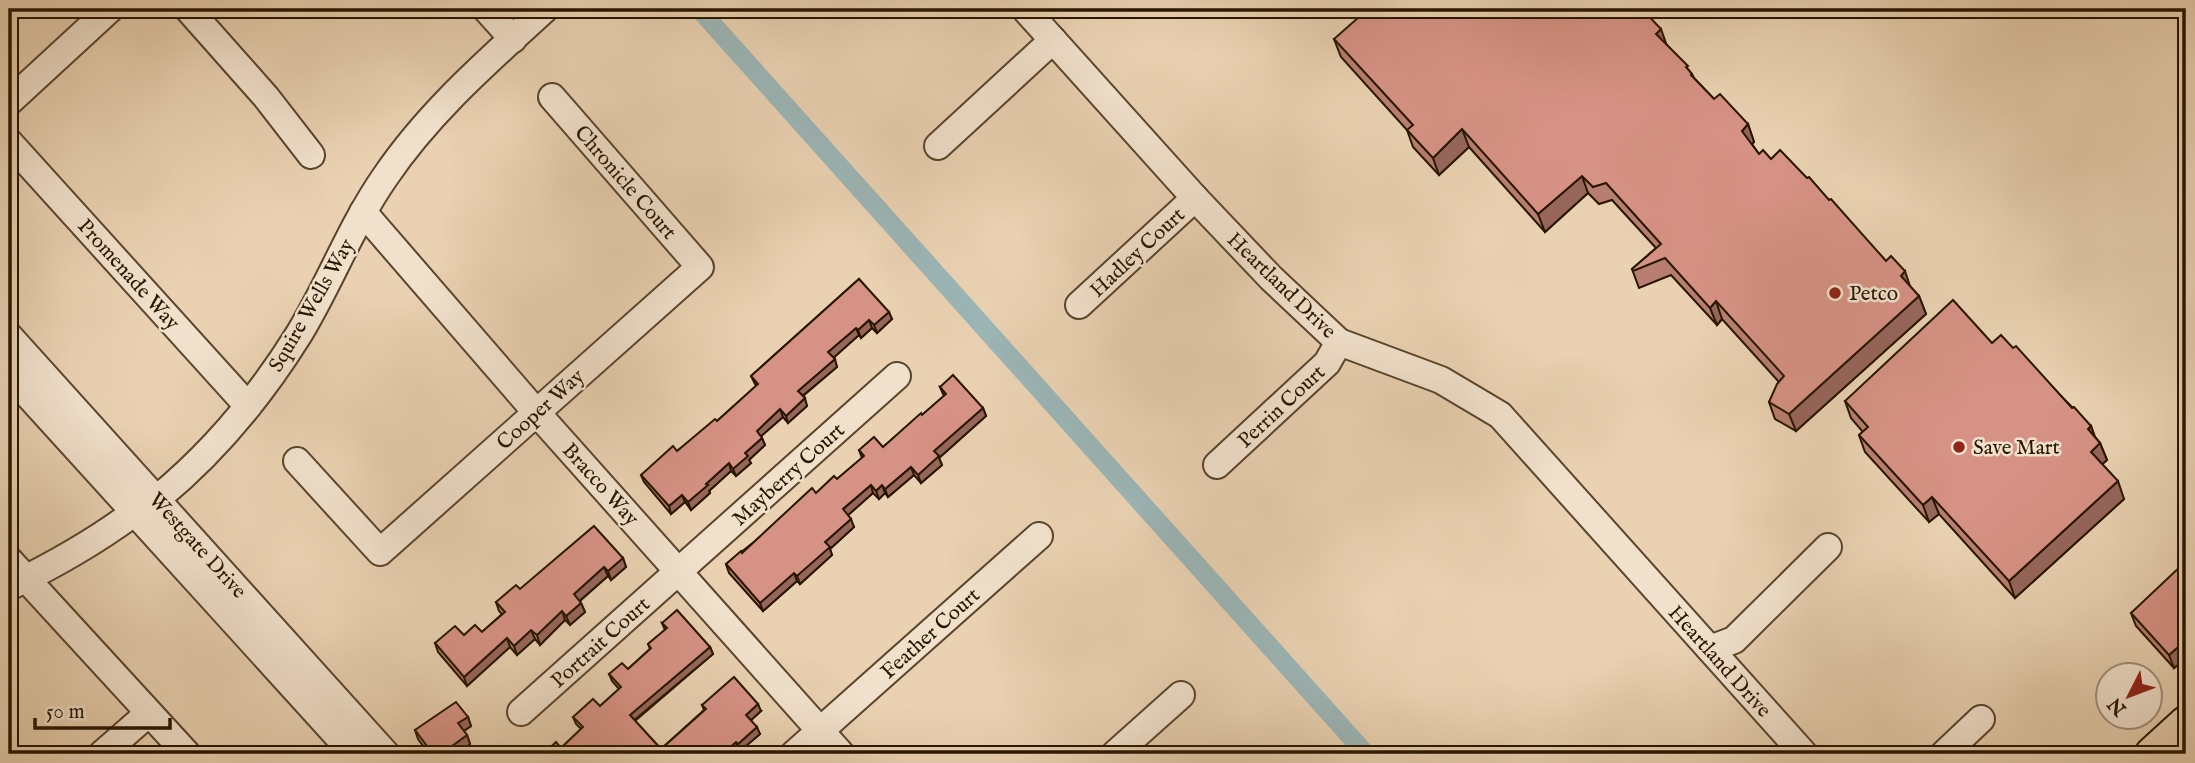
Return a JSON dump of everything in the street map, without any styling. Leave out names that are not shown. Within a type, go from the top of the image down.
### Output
[{"type":"main road","points":[[2152,754],[2186,723]]},
{"type":"street","points":[[9,102],[110,9]]},
{"type":"street","points":[[188,9],[249,77],[311,155]]},
{"type":"street","points":[[486,9],[513,39]]},
{"type":"street","name":"Squire Wells Way","points":[[14,575],[107,534],[145,506],[213,447],[248,407],[300,333],[363,212],[386,176],[436,113],[466,81],[545,9]]},
{"type":"street","name":"Heartland Drive","points":[[1026,9],[1195,198],[1271,278],[1339,342],[1441,380],[1500,415],[1804,754]]},
{"type":"street","points":[[938,146],[1053,40]]},
{"type":"street","name":"Chronicle Court","points":[[552,97],[700,267]]},
{"type":"street","name":"Promenade Way","points":[[9,142],[248,407]]},
{"type":"street","name":"Hadley Court","points":[[1079,305],[1195,198]]},
{"type":"street","name":"Bracco Way","points":[[363,212],[841,754]]},
{"type":"street","name":"Cooper Way","points":[[297,461],[380,552],[700,267]]},
{"type":"street","name":"Westgate Drive","points":[[9,336],[145,506],[354,754]]},
{"type":"street","name":"Perrin Court","points":[[1217,466],[1327,363],[1339,342]]},
{"type":"street","name":"Westgate Drive","points":[[9,374],[145,506],[386,754]]},
{"type":"street","name":"Mayberry Court","points":[[678,571],[897,376]]},
{"type":"street","name":"Feather Court","points":[[794,754],[1040,536]]},
{"type":"street","points":[[1710,649],[1734,640],[1828,547]]},
{"type":"street","name":"Portrait Court","points":[[521,712],[678,571]]},
{"type":"street","points":[[14,575],[187,754]]},
{"type":"street","points":[[1115,754],[1181,695]]},
{"type":"street","points":[[102,754],[149,713]]},
{"type":"street","points":[[1944,754],[1981,719]]},
{"type":"building","points":[[1368,9],[1642,9],[1661,29],[1656,34],[1688,66],[1686,67],[1691,75],[1714,99],[1720,94],[1748,124],[1742,131],[1759,154],[1763,150],[1771,159],[1780,150],[1829,200],[1831,199],[1886,261],[1891,256],[1905,271],[1901,276],[1919,296],[1789,414],[1769,402],[1784,376],[1716,301],[1710,308],[1665,258],[1633,271],[1632,269],[1661,244],[1606,183],[1593,187],[1582,176],[1538,214],[1462,129],[1433,158],[1407,130],[1413,125],[1334,39]]},
{"type":"building","points":[[859,279],[889,312],[874,325],[869,320],[858,330],[856,328],[828,352],[835,359],[798,391],[805,398],[786,416],[780,409],[757,431],[762,438],[745,453],[748,456],[733,469],[729,463],[688,502],[682,495],[669,506],[641,475],[673,446],[677,451],[715,419],[717,421],[758,384],[751,376]]},
{"type":"building","points":[[1953,300],[1992,343],[2001,335],[2013,348],[2016,346],[2072,408],[2074,407],[2091,426],[2088,429],[2100,443],[2091,452],[2118,481],[2009,581],[1932,497],[1923,505],[1859,435],[1868,427],[1845,401]]},
{"type":"building","points":[[953,375],[983,408],[934,451],[939,456],[918,475],[911,467],[885,489],[882,485],[876,491],[871,485],[843,509],[851,519],[825,542],[830,547],[797,576],[794,573],[760,603],[726,564],[741,551],[742,553],[812,488],[816,493],[834,476],[837,479],[864,456],[859,450],[874,437],[883,447],[921,413],[922,415],[946,394],[940,387]]},
{"type":"building","points":[[594,526],[623,558],[608,571],[604,567],[574,594],[581,603],[566,616],[562,611],[537,635],[531,630],[514,646],[507,638],[464,677],[435,643],[455,626],[464,635],[475,625],[482,632],[505,612],[496,602],[516,585],[520,589]]},
{"type":"building","points":[[2183,564],[2186,568],[2186,640],[2169,655],[2131,613]]},
{"type":"building","points":[[677,610],[710,647],[630,715],[661,749],[706,709],[702,705],[734,677],[758,704],[746,715],[757,727],[722,754],[543,754],[556,742],[561,748],[583,727],[573,717],[593,699],[600,706],[621,687],[609,674],[622,663],[628,669],[651,648],[648,644],[667,628],[662,623]]},
{"type":"building","points":[[456,702],[468,717],[458,723],[467,735],[441,754],[433,754],[415,730]]},
{"type":"waterway","points":[[699,9],[1366,754]]},
{"type":"place","name":"Petco","points":[[1835,293]]},
{"type":"place","name":"Save Mart","points":[[1959,447]]}]
